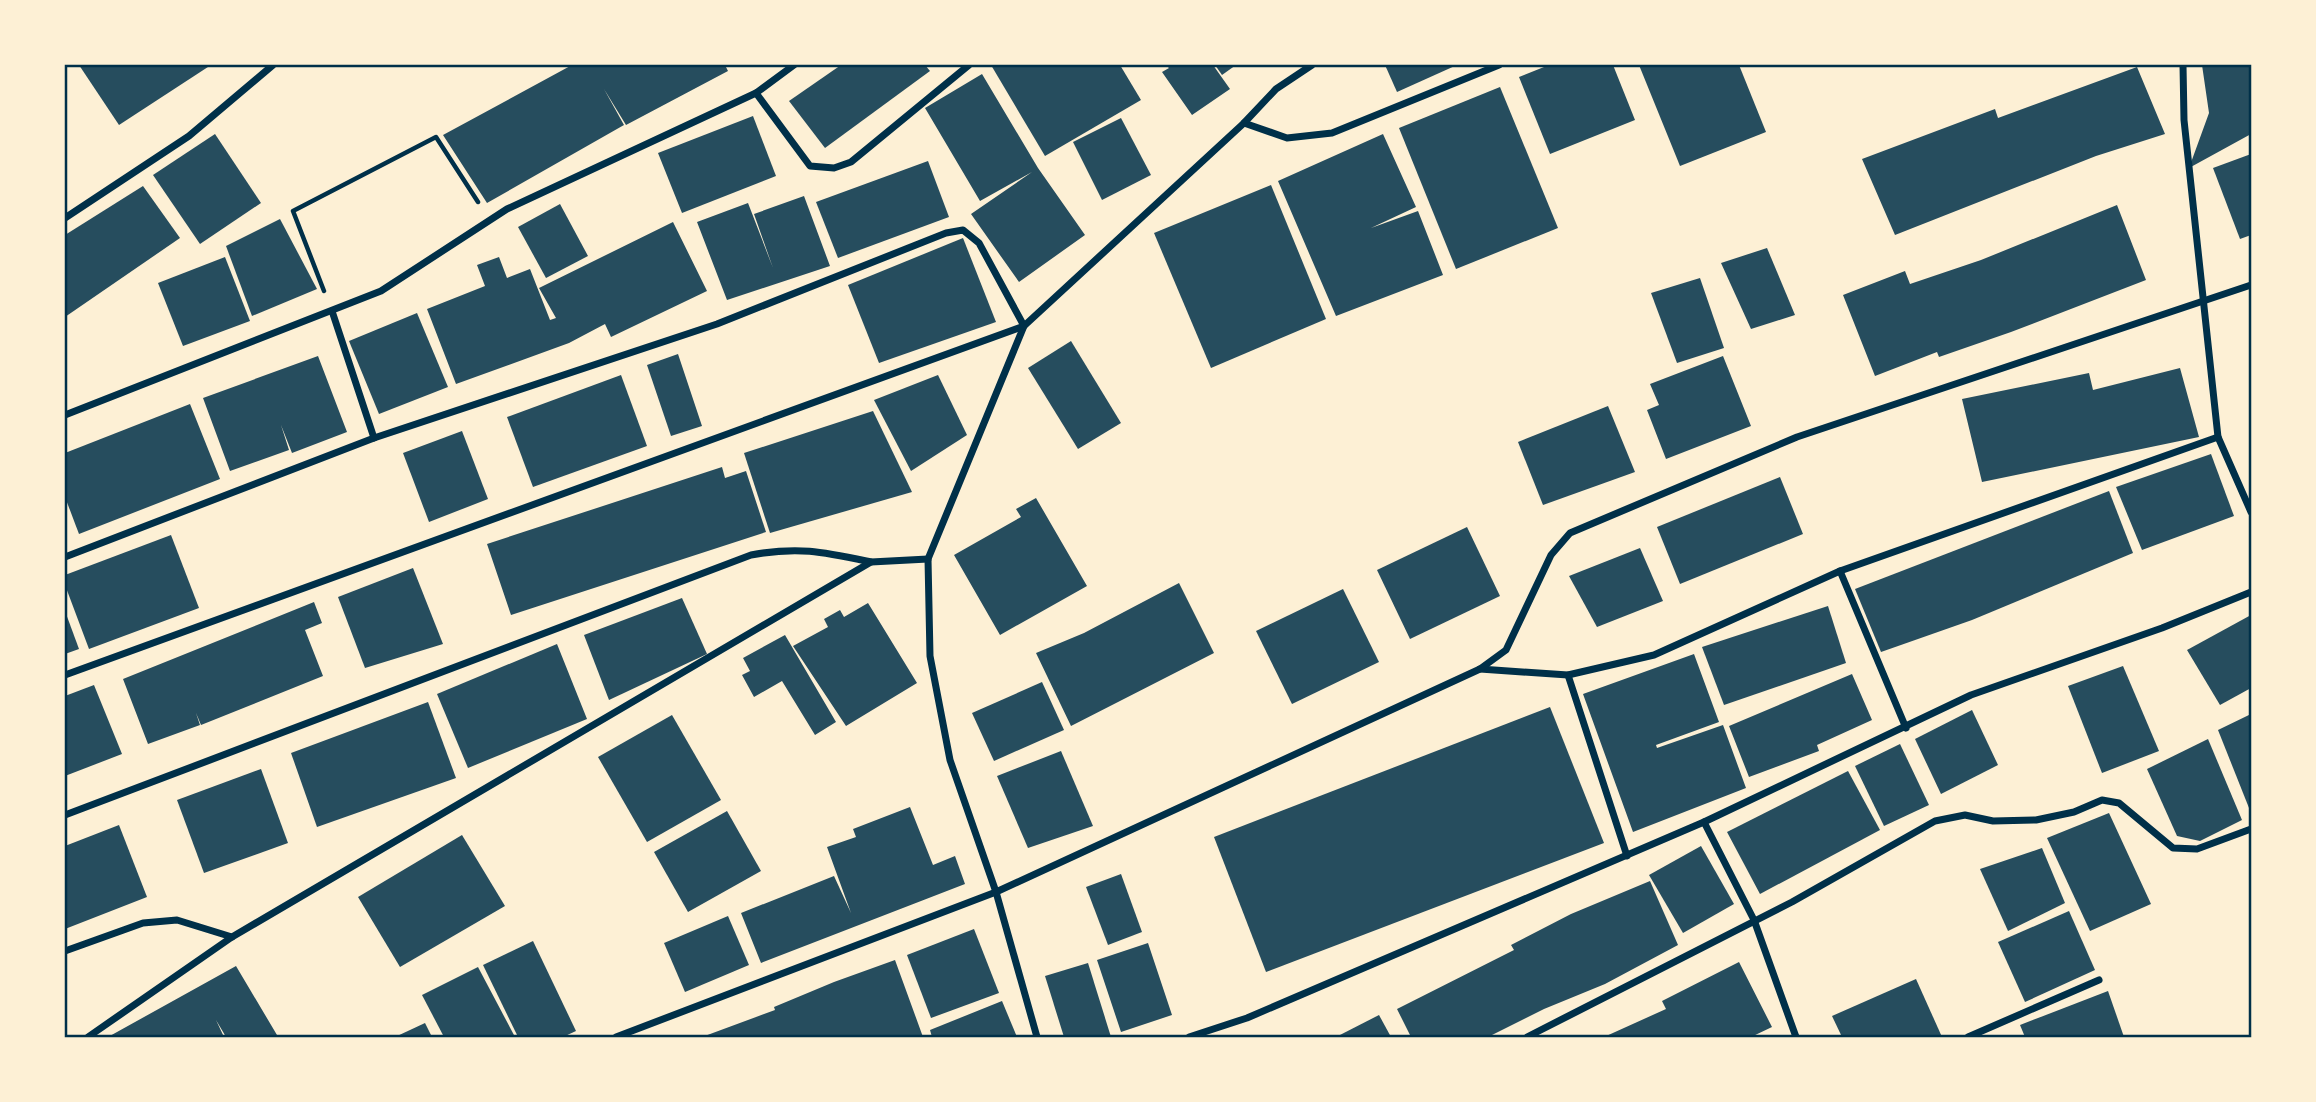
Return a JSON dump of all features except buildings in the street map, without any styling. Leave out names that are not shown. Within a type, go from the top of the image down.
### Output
[{"type":"street","points":[[65,218],[189,136],[273,65]]},
{"type":"street","points":[[65,415],[381,291],[507,209],[756,93],[794,65]]},
{"type":"street","points":[[756,93],[810,166],[834,168],[851,162],[969,65]]},
{"type":"street","points":[[65,675],[1024,326],[1244,123],[1276,89],[1312,65]]},
{"type":"street","points":[[1244,123],[1287,138],[1332,133],[1499,65]]},
{"type":"street","points":[[2183,65],[2184,120],[2218,437],[2251,513]]},
{"type":"street","points":[[65,557],[374,439],[717,324],[922,242],[963,230],[979,243],[1024,326]]},
{"type":"street","points":[[617,1037],[996,892],[1479,669],[1506,650],[1551,555],[1570,533],[1797,437],[2251,285]]},
{"type":"street","points":[[332,312],[374,439]]},
{"type":"street","points":[[1024,326],[928,559],[930,656],[950,760],[996,892],[1037,1037]]},
{"type":"street","points":[[1479,669],[1568,675],[1654,655],[1840,571],[2218,437]]},
{"type":"street","points":[[65,815],[751,555],[787,548],[871,562],[928,559]]},
{"type":"street","points":[[88,1037],[233,937],[871,562]]},
{"type":"street","points":[[1840,571],[1906,728]]},
{"type":"street","points":[[1189,1037],[1247,1018],[1628,856],[1906,728],[1971,695],[2162,628],[2251,592]]},
{"type":"street","points":[[1568,675],[1628,856]]},
{"type":"street","points":[[1527,1037],[1792,902],[1936,821],[1965,815],[1993,821],[2036,820],[2074,812],[2102,800],[2119,803],[2173,848],[2197,849],[2251,829]]},
{"type":"street","points":[[1704,822],[1754,920],[1796,1037]]},
{"type":"street","points":[[65,951],[143,923],[177,920],[233,937]]},
{"type":"street","points":[[1968,1037],[2098,980]]},
{"type":"path","points":[[332,312],[293,211],[436,137],[490,220]]}]
